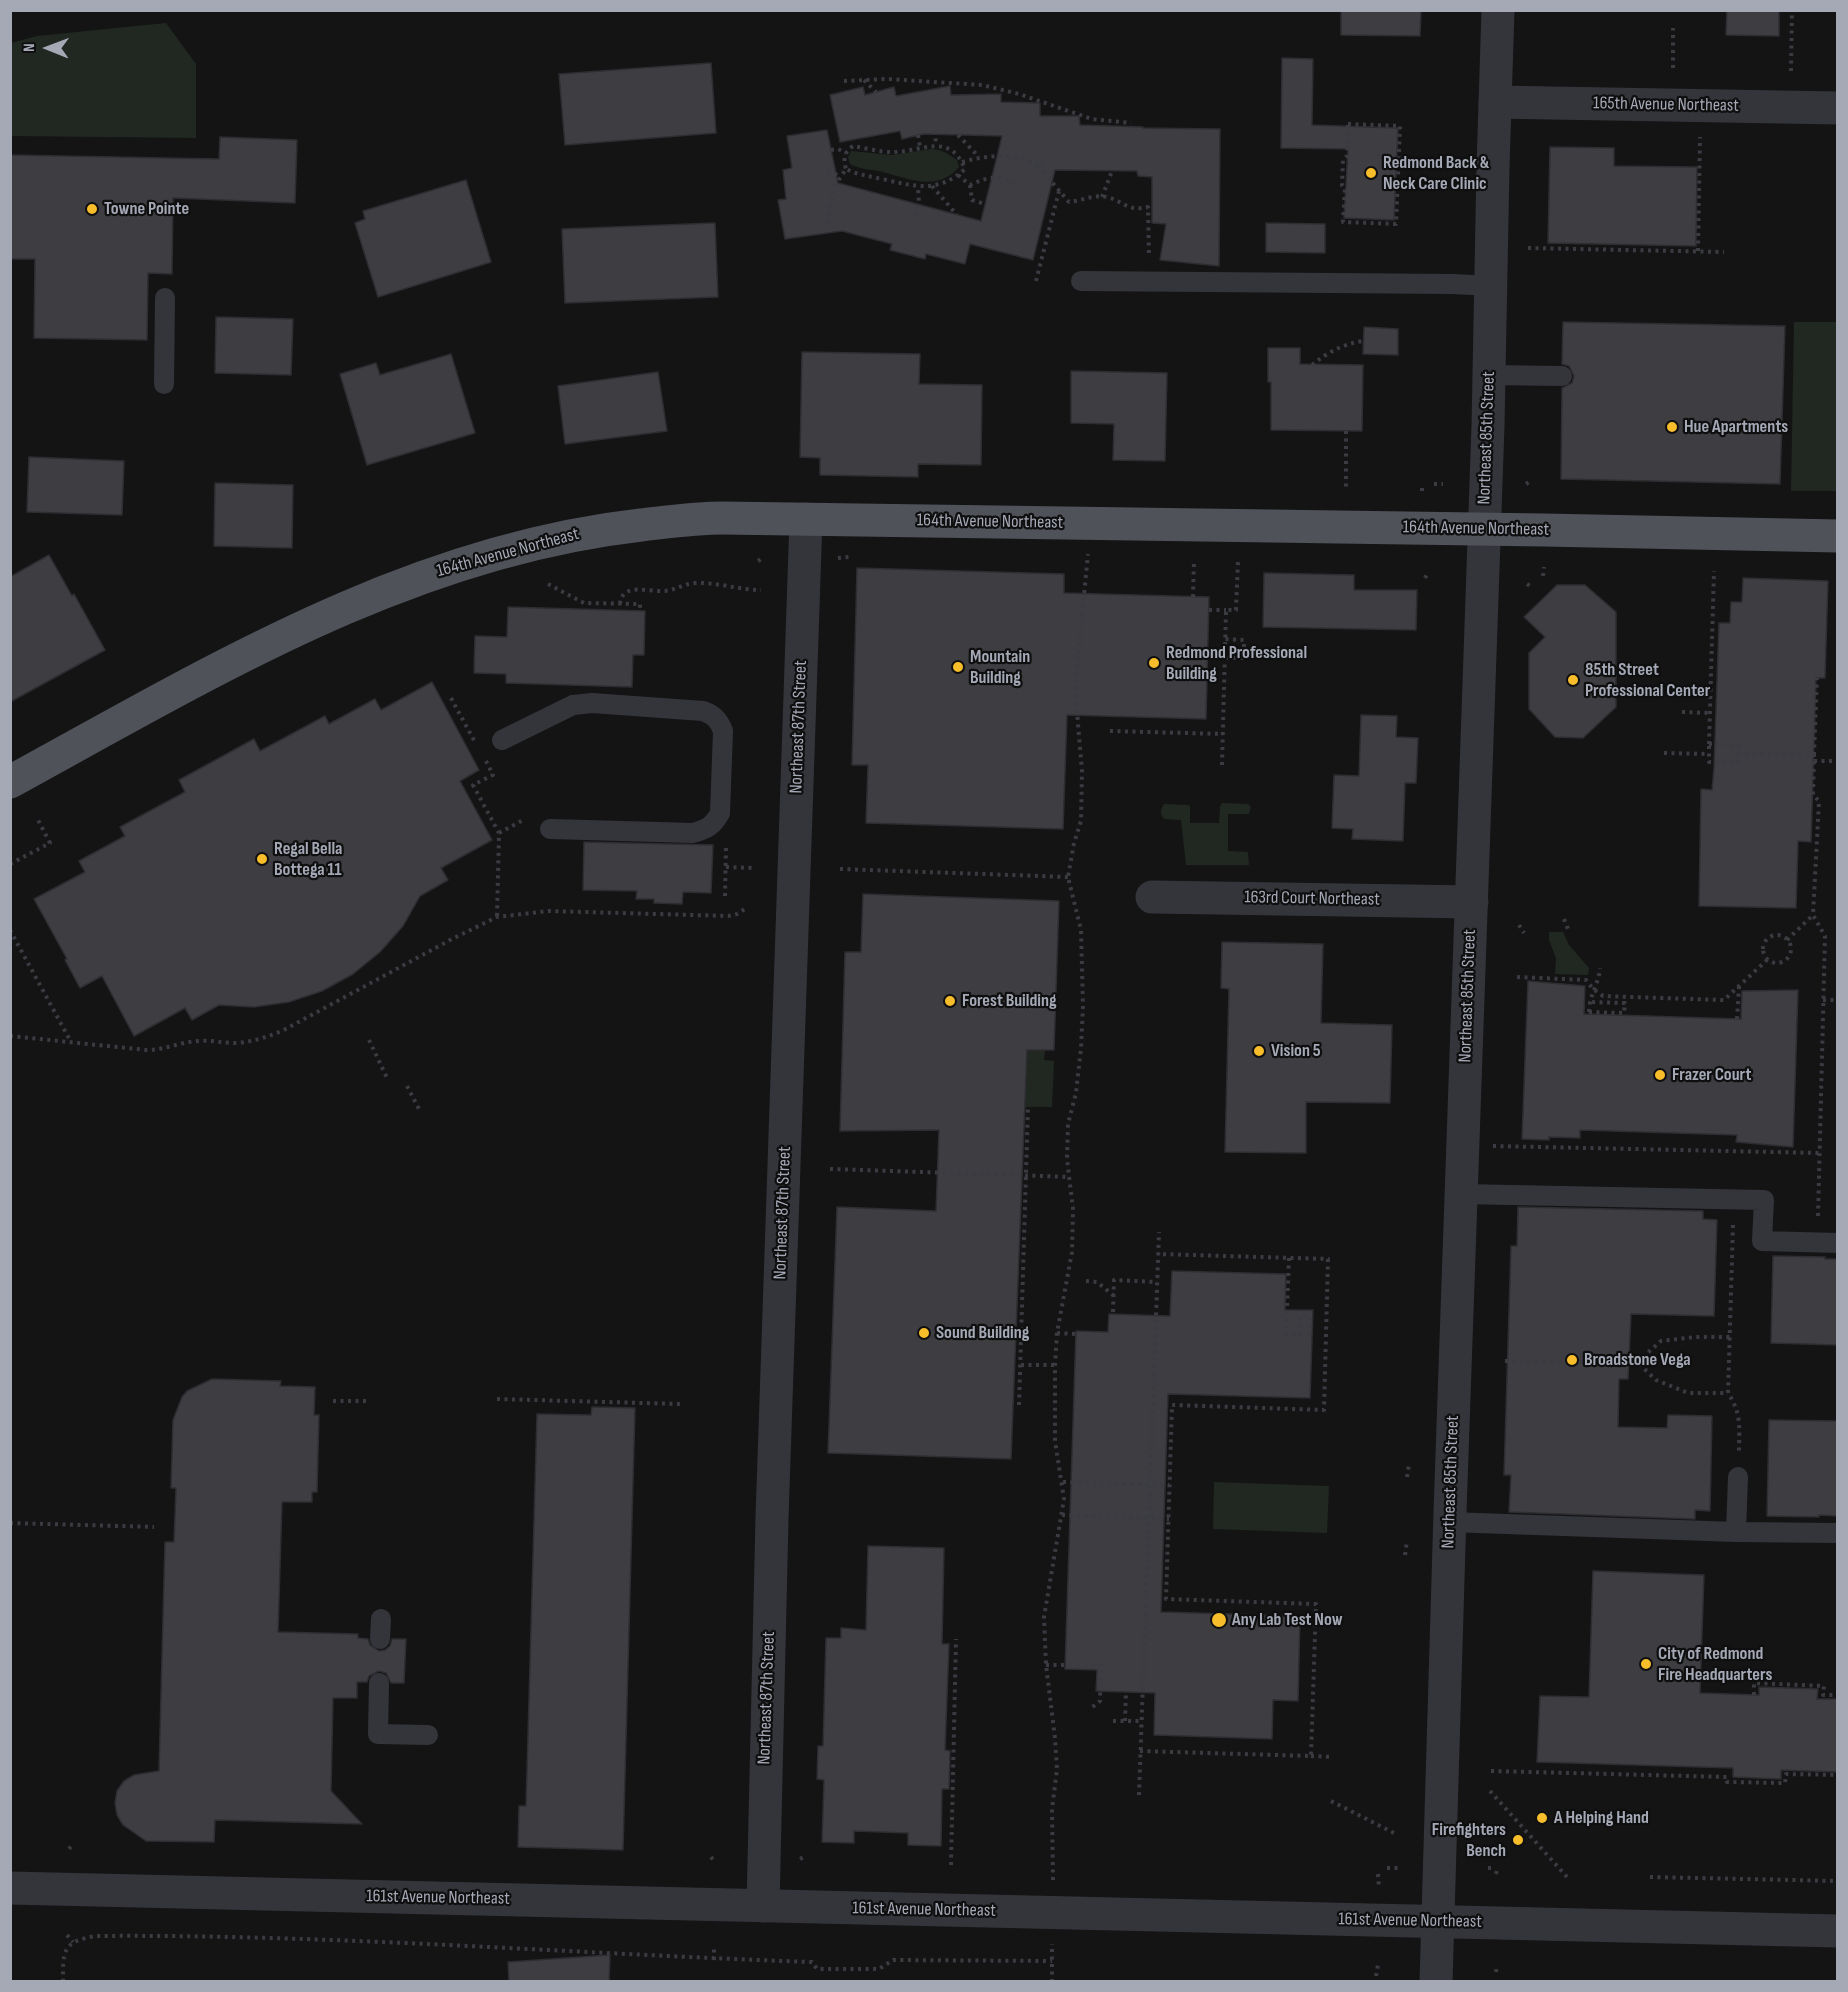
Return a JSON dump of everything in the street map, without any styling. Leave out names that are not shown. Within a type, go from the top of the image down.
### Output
[{"type":"main road","name":"164th Avenue Northeast","points":[[10,782],[285,634],[429,574],[487,555],[590,531],[698,518],[1838,536]]},
{"type":"street","name":"Northeast 85th Street","points":[[1436,1982],[1449,1522],[1485,529],[1498,10]]},
{"type":"street","name":"165th Avenue Northeast","points":[[1495,102],[1838,108]]},
{"type":"street","name":"Northeast 87th Street","points":[[763,1906],[772,1518],[806,519]]},
{"type":"street","name":"163rd Court Northeast","points":[[1152,897],[1472,902]]},
{"type":"street","name":"161st Avenue Northeast","points":[[10,1888],[1838,1931]]},
{"type":"lane","points":[[1081,280],[1441,283],[1491,286]]},
{"type":"lane","points":[[164,384],[165,298]]},
{"type":"lane","points":[[1489,375],[1562,376]]},
{"type":"lane","points":[[502,740],[563,709],[573,705],[592,703],[703,711],[720,722],[723,731],[720,813],[715,824],[693,833],[550,829]]},
{"type":"lane","points":[[1461,1194],[1764,1200],[1762,1241],[1810,1250],[1838,1243]]},
{"type":"lane","points":[[1736,1532],[1738,1477]]},
{"type":"lane","points":[[1449,1522],[1736,1532],[1838,1533]]},
{"type":"lane","points":[[380,1639],[381,1619]]},
{"type":"lane","points":[[379,1683],[378,1734],[429,1735]]},
{"type":"path","points":[[1791,71],[1792,10]]},
{"type":"path","points":[[1673,28],[1673,68]]},
{"type":"path","points":[[844,81],[864,79],[982,85],[1019,94],[1092,119],[1131,123]]},
{"type":"path","points":[[864,79],[876,92]]},
{"type":"path","points":[[1348,124],[1401,126],[1396,225],[1343,222],[1345,189],[1342,185],[1343,160],[1347,156],[1348,124]]},
{"type":"path","points":[[935,131],[936,145]]},
{"type":"path","points":[[918,135],[920,147]]},
{"type":"path","points":[[958,135],[979,158]]},
{"type":"path","points":[[1698,251],[1700,136]]},
{"type":"path","points":[[936,145],[950,150],[965,168],[958,175],[932,186],[918,186],[859,175],[846,169],[844,164],[846,153],[853,146],[894,153],[936,145]]},
{"type":"path","points":[[831,150],[838,149],[846,153]]},
{"type":"path","points":[[962,162],[979,158],[1012,156],[1038,166],[1069,202],[1106,196],[1135,209],[1148,207],[1149,268]]},
{"type":"path","points":[[1038,166],[1043,160]]},
{"type":"path","points":[[827,223],[834,187],[846,169]]},
{"type":"path","points":[[828,170],[840,177]]},
{"type":"path","points":[[1102,197],[1112,171]]},
{"type":"path","points":[[958,175],[970,185],[972,200],[985,204]]},
{"type":"path","points":[[970,185],[987,177],[1002,177],[1013,183],[1015,190]]},
{"type":"path","points":[[915,215],[920,196],[918,186]]},
{"type":"path","points":[[932,186],[957,215]]},
{"type":"path","points":[[1036,281],[1059,191]]},
{"type":"path","points":[[1528,248],[1724,252]]},
{"type":"path","points":[[1312,364],[1327,353],[1363,341]]},
{"type":"path","points":[[1346,430],[1346,488]]},
{"type":"path","points":[[1434,484],[1443,484]]},
{"type":"path","points":[[1422,488],[1422,495]]},
{"type":"path","points":[[1053,1867],[1052,1809],[1057,1769],[1046,1665],[1044,1617],[1064,1499],[1055,1441],[1055,1365],[1057,1333],[1072,1252],[1073,1209],[1067,1159],[1068,1124],[1076,1093],[1083,1006],[1081,930],[1068,877],[1074,843],[1081,821],[1082,771],[1075,688],[1089,559],[1086,523]]},
{"type":"path","points":[[758,561],[764,557]]},
{"type":"path","points":[[838,558],[849,557]]},
{"type":"path","points":[[1193,597],[1194,561]]},
{"type":"path","points":[[1209,610],[1236,610],[1238,561]]},
{"type":"path","points":[[1543,576],[1544,567]]},
{"type":"path","points":[[1425,578],[1428,572]]},
{"type":"path","points":[[1709,744],[1738,745],[1738,762],[1709,762],[1709,744],[1714,572]]},
{"type":"path","points":[[620,604],[621,597],[630,590],[663,591],[695,583],[761,590]]},
{"type":"path","points":[[548,584],[584,603],[640,604],[640,611]]},
{"type":"path","points":[[1222,765],[1226,610]]},
{"type":"path","points":[[1225,658],[1244,658],[1244,640],[1226,639]]},
{"type":"path","points":[[1817,678],[1813,795],[1819,801],[1813,915],[1825,936],[1818,1220],[1828,1220]]},
{"type":"path","points":[[451,698],[477,746]]},
{"type":"path","points":[[1682,712],[1710,712]]},
{"type":"path","points":[[1110,731],[1223,734]]},
{"type":"path","points":[[1664,753],[1709,753]]},
{"type":"path","points":[[1738,754],[1838,761]]},
{"type":"path","points":[[483,756],[493,775],[473,785],[499,833],[497,917]]},
{"type":"path","points":[[10,864],[50,843],[37,818]]},
{"type":"path","points":[[726,867],[752,868]]},
{"type":"path","points":[[840,868],[1068,877]]},
{"type":"path","points":[[10,1036],[159,1050],[201,1040],[235,1043],[259,1040],[282,1031],[497,917],[548,911],[728,916],[745,909]]},
{"type":"path","points":[[1787,940],[1813,915]]},
{"type":"path","points":[[1564,919],[1568,929]]},
{"type":"path","points":[[1519,925],[1524,933]]},
{"type":"path","points":[[10,930],[72,1042]]},
{"type":"path","points":[[1778,935],[1787,940],[1791,951],[1786,959],[1778,962],[1768,959],[1764,953],[1766,940],[1778,935]]},
{"type":"path","points":[[1517,976],[1586,980],[1603,996],[1724,1000],[1768,959]]},
{"type":"path","points":[[1589,1002],[1624,1003],[1624,1013],[1589,1013],[1589,1002],[1593,989],[1599,982],[1600,968]]},
{"type":"path","points":[[1737,1019],[1738,987]]},
{"type":"path","points":[[1823,1000],[1838,1000]]},
{"type":"path","points":[[369,1040],[388,1080]]},
{"type":"path","points":[[407,1086],[419,1109]]},
{"type":"path","points":[[1019,1405],[1028,1107]]},
{"type":"path","points":[[1462,1145],[1820,1153]]},
{"type":"path","points":[[830,1169],[1070,1178]]},
{"type":"path","points":[[1733,1218],[1728,1393],[1736,1406],[1739,1423],[1738,1477]]},
{"type":"path","points":[[1139,1795],[1159,1232]]},
{"type":"path","points":[[1158,1254],[1328,1259],[1324,1410],[1172,1405],[1169,1485],[1166,1599],[1316,1604],[1311,1756]]},
{"type":"path","points":[[1288,1258],[1286,1334],[1300,1335],[1300,1316],[1310,1316],[1309,1338]]},
{"type":"path","points":[[1086,1281],[1097,1282],[1113,1295]]},
{"type":"path","points":[[1113,1312],[1114,1281],[1157,1282]]},
{"type":"path","points":[[1057,1333],[1075,1334]]},
{"type":"path","points":[[1505,1360],[1637,1362],[1661,1341],[1695,1337],[1730,1337]]},
{"type":"path","points":[[1637,1362],[1656,1380],[1688,1393],[1728,1393]]},
{"type":"path","points":[[1021,1365],[1055,1365]]},
{"type":"path","points":[[497,1399],[680,1404]]},
{"type":"path","points":[[333,1401],[368,1401]]},
{"type":"path","points":[[1407,1477],[1408,1464]]},
{"type":"path","points":[[1063,1482],[1169,1485]]},
{"type":"path","points":[[1062,1515],[1169,1519]]},
{"type":"path","points":[[10,1523],[154,1527]]},
{"type":"path","points":[[1405,1556],[1407,1541]]},
{"type":"path","points":[[951,1865],[956,1639]]},
{"type":"path","points":[[1046,1665],[1101,1665],[1100,1701],[1090,1709]]},
{"type":"path","points":[[1754,1695],[1754,1683],[1824,1686],[1823,1695],[1838,1695]]},
{"type":"path","points":[[1125,1721],[1126,1692]]},
{"type":"path","points":[[1113,1721],[1141,1721]]},
{"type":"path","points":[[1140,1751],[1333,1757]]},
{"type":"path","points":[[1491,1771],[1727,1777],[1727,1782],[1785,1783],[1786,1774],[1838,1775]]},
{"type":"path","points":[[1490,1791],[1567,1877]]},
{"type":"path","points":[[1331,1801],[1396,1834]]},
{"type":"path","points":[[69,1850],[72,1845]]},
{"type":"path","points":[[1387,1868],[1399,1868]]},
{"type":"path","points":[[1488,1868],[1496,1871]]},
{"type":"path","points":[[1378,1874],[1380,1892]]},
{"type":"path","points":[[1650,1877],[1838,1881]]},
{"type":"path","points":[[67,1935],[73,1942]]},
{"type":"path","points":[[63,1982],[63,1960],[66,1949],[73,1942],[95,1936],[137,1935],[380,1941],[714,1960],[812,1962],[817,1969],[879,1969],[893,1960],[1052,1961],[1052,1982]]},
{"type":"path","points":[[714,1945],[714,1960]]},
{"type":"path","points":[[1376,1976],[1378,1965]]},
{"type":"path","points":[[1496,1972],[1497,1966]]},
{"type":"shaded area","points":[[166,23],[196,64],[196,138],[11,136],[11,43],[37,36]]},
{"type":"shaded area","points":[[931,149],[951,156],[957,160],[959,167],[951,175],[942,179],[923,181],[858,167],[850,164],[848,157],[851,151],[892,155]]},
{"type":"shaded area","points":[[1794,322],[1837,322],[1837,491],[1791,491]]},
{"type":"shaded area","points":[[1222,803],[1248,804],[1251,807],[1249,814],[1228,814],[1228,851],[1248,852],[1249,865],[1186,865],[1181,820],[1164,819],[1161,812],[1164,804],[1190,806],[1190,823],[1219,823]]},
{"type":"shaded area","points":[[1549,932],[1563,932],[1569,945],[1589,968],[1588,975],[1555,974],[1556,958],[1549,940]]},
{"type":"shaded area","points":[[1027,1050],[1045,1050],[1044,1060],[1054,1061],[1052,1107],[1025,1107]]},
{"type":"shaded area","points":[[1214,1482],[1329,1486],[1327,1533],[1213,1529]]},
{"type":"building","points":[[1341,10],[1421,10],[1420,36],[1341,35]]},
{"type":"building","points":[[1727,10],[1779,10],[1779,36],[1726,35]]},
{"type":"building","points":[[1282,58],[1313,59],[1312,125],[1398,128],[1394,220],[1344,218],[1348,149],[1281,148]]},
{"type":"building","points":[[711,63],[716,133],[565,145],[559,74]]},
{"type":"building","points":[[950,86],[951,95],[1001,94],[1001,102],[1040,103],[1040,116],[1079,116],[1080,125],[1220,129],[1219,266],[1160,260],[1166,224],[1152,223],[1152,177],[1138,176],[1137,171],[1055,170],[1033,260],[970,244],[965,264],[926,254],[925,259],[890,250],[892,244],[842,231],[785,239],[778,200],[786,199],[783,170],[792,168],[787,136],[827,130],[838,183],[981,221],[1002,136],[924,134],[902,139],[900,131],[840,142],[830,95],[863,87],[865,95],[894,87],[896,96]]},
{"type":"building","name":"Towne Pointe","points":[[220,137],[297,140],[295,203],[173,198],[172,274],[148,273],[147,340],[34,338],[35,259],[10,259],[10,155],[219,159]]},
{"type":"building","points":[[1550,147],[1614,148],[1614,166],[1697,167],[1696,246],[1548,243]]},
{"type":"building","points":[[466,180],[491,262],[378,297],[355,223],[365,219],[363,211]]},
{"type":"building","points":[[715,223],[718,297],[565,303],[562,229]]},
{"type":"building","points":[[1266,223],[1325,224],[1325,253],[1266,252]]},
{"type":"building","points":[[216,317],[293,319],[291,375],[215,373]]},
{"type":"building","name":"Hue Apartments","points":[[1563,322],[1785,326],[1780,484],[1561,479],[1562,388],[1572,383],[1574,376],[1569,366],[1562,364]]},
{"type":"building","points":[[1364,327],[1398,329],[1398,355],[1363,354]]},
{"type":"building","points":[[1268,348],[1300,348],[1300,364],[1363,365],[1362,431],[1271,430]]},
{"type":"building","points":[[802,352],[920,354],[919,384],[982,385],[981,465],[918,464],[918,477],[820,475],[820,458],[800,457]]},
{"type":"building","points":[[451,354],[475,433],[367,465],[340,374],[376,363],[380,375]]},
{"type":"building","points":[[1071,371],[1167,373],[1165,461],[1113,460],[1114,424],[1071,423]]},
{"type":"building","points":[[658,372],[667,431],[565,444],[558,386]]},
{"type":"building","points":[[29,457],[124,461],[122,515],[27,512]]},
{"type":"building","points":[[215,483],[293,485],[292,548],[214,546]]},
{"type":"building","points":[[49,555],[105,650],[10,702],[10,577]]},
{"type":"building","name":"Mountain Building","points":[[857,568],[1064,574],[1064,593],[1209,597],[1206,719],[1067,715],[1063,829],[866,823],[868,765],[852,765]]},
{"type":"building","points":[[1264,573],[1354,575],[1354,590],[1417,590],[1416,630],[1263,627]]},
{"type":"building","points":[[1743,578],[1828,581],[1825,678],[1816,678],[1811,842],[1798,841],[1796,908],[1699,906],[1701,789],[1712,790],[1719,623],[1730,623],[1731,602],[1742,602]]},
{"type":"building","name":"85th Street Professional Center","points":[[1557,585],[1585,585],[1616,612],[1616,707],[1583,738],[1555,737],[1529,709],[1529,653],[1545,637],[1524,617]]},
{"type":"building","points":[[508,607],[645,611],[644,655],[633,655],[632,687],[506,683],[506,674],[474,673],[475,636],[507,637]]},
{"type":"building","name":"Regal Bella Bottega 11","points":[[432,682],[479,770],[460,781],[492,840],[441,868],[448,880],[420,896],[403,926],[380,952],[353,974],[322,991],[289,1002],[254,1007],[219,1005],[192,1020],[185,1008],[134,1036],[102,976],[80,988],[34,899],[85,872],[79,861],[125,836],[120,827],[185,792],[179,780],[254,739],[260,751],[325,716],[329,724],[375,699],[381,710]]},
{"type":"building","points":[[1361,715],[1397,716],[1396,737],[1418,738],[1416,783],[1405,783],[1403,841],[1352,839],[1353,829],[1332,828],[1334,775],[1359,776]]},
{"type":"building","points":[[584,842],[713,845],[711,893],[683,892],[682,904],[654,903],[654,899],[636,899],[637,891],[583,890]]},
{"type":"building","points":[[863,894],[1059,901],[1054,1050],[1027,1050],[1011,1459],[828,1453],[837,1207],[936,1211],[939,1130],[840,1131],[845,952],[861,952]]},
{"type":"building","points":[[1222,942],[1323,944],[1321,1023],[1392,1025],[1390,1103],[1306,1102],[1306,1153],[1225,1152],[1229,989],[1221,988]]},
{"type":"building","name":"Frazer Court","points":[[1528,981],[1585,986],[1584,1014],[1741,1019],[1742,991],[1798,990],[1793,1147],[1736,1142],[1737,1135],[1580,1130],[1580,1138],[1522,1139]]},
{"type":"building","name":"Broadstone Vega","points":[[1518,1207],[1703,1211],[1703,1219],[1717,1220],[1714,1316],[1631,1314],[1628,1379],[1619,1379],[1618,1427],[1667,1428],[1668,1415],[1712,1416],[1710,1511],[1695,1510],[1695,1519],[1509,1512],[1511,1475],[1504,1475],[1511,1246],[1517,1246]]},
{"type":"building","points":[[1773,1256],[1838,1259],[1838,1345],[1771,1343]]},
{"type":"building","points":[[1172,1271],[1286,1274],[1285,1310],[1313,1310],[1310,1398],[1168,1394],[1161,1612],[1300,1616],[1298,1701],[1273,1700],[1272,1739],[1154,1735],[1155,1693],[1096,1691],[1097,1670],[1065,1669],[1076,1331],[1108,1332],[1109,1314],[1170,1316]]},
{"type":"building","points":[[212,1379],[281,1381],[280,1386],[315,1387],[314,1415],[319,1415],[317,1492],[312,1492],[312,1502],[282,1502],[278,1632],[358,1634],[358,1638],[368,1639],[370,1645],[379,1651],[390,1646],[392,1639],[406,1639],[404,1683],[391,1683],[386,1673],[379,1671],[369,1676],[367,1682],[357,1682],[357,1698],[333,1698],[331,1791],[362,1824],[215,1820],[214,1842],[146,1841],[123,1825],[117,1815],[115,1803],[117,1791],[124,1781],[134,1775],[159,1771],[165,1542],[174,1542],[176,1488],[171,1488],[173,1420],[182,1397],[187,1391]]},
{"type":"building","points":[[592,1407],[635,1408],[623,1850],[518,1847],[519,1806],[526,1806],[537,1414],[591,1415]]},
{"type":"building","points":[[1769,1420],[1838,1421],[1838,1516],[1767,1516]]},
{"type":"building","points":[[868,1546],[944,1548],[942,1644],[949,1644],[945,1750],[950,1751],[949,1789],[942,1789],[941,1846],[908,1845],[908,1833],[854,1831],[854,1843],[822,1842],[824,1780],[817,1779],[818,1746],[823,1746],[826,1638],[841,1638],[841,1628],[866,1630]]},
{"type":"building","name":"City of Redmond Fire Headquarters","points":[[1593,1571],[1704,1575],[1700,1693],[1759,1695],[1759,1687],[1818,1689],[1817,1699],[1838,1699],[1838,1772],[1781,1770],[1781,1779],[1733,1777],[1733,1768],[1537,1762],[1540,1696],[1589,1697]]},
{"type":"building","points":[[610,1955],[609,1982],[509,1982],[508,1962]]},
{"type":"place","name":"Redmond Back & Neck Care Clinic","points":[[1371,173]]},
{"type":"place","name":"Towne Pointe","points":[[92,209]]},
{"type":"place","name":"Hue Apartments","points":[[1672,427]]},
{"type":"place","name":"Redmond Professional Building","points":[[1154,663]]},
{"type":"place","name":"Mountain Building","points":[[958,667]]},
{"type":"place","name":"85th Street Professional Center","points":[[1573,680]]},
{"type":"place","name":"Regal Bella Bottega 11","points":[[262,859]]},
{"type":"place","name":"Forest Building","points":[[950,1001]]},
{"type":"place","name":"Vision 5","points":[[1259,1051]]},
{"type":"place","name":"Frazer Court","points":[[1660,1075]]},
{"type":"place","name":"Sound Building","points":[[924,1333]]},
{"type":"place","name":"Broadstone Vega","points":[[1572,1360]]},
{"type":"place","name":"Any Lab Test Now","points":[[1219,1620]]},
{"type":"place","name":"City of Redmond Fire Headquarters","points":[[1646,1664]]},
{"type":"place","name":"A Helping Hand","points":[[1542,1818]]},
{"type":"place","name":"Firefighters Bench","points":[[1518,1840]]}]
